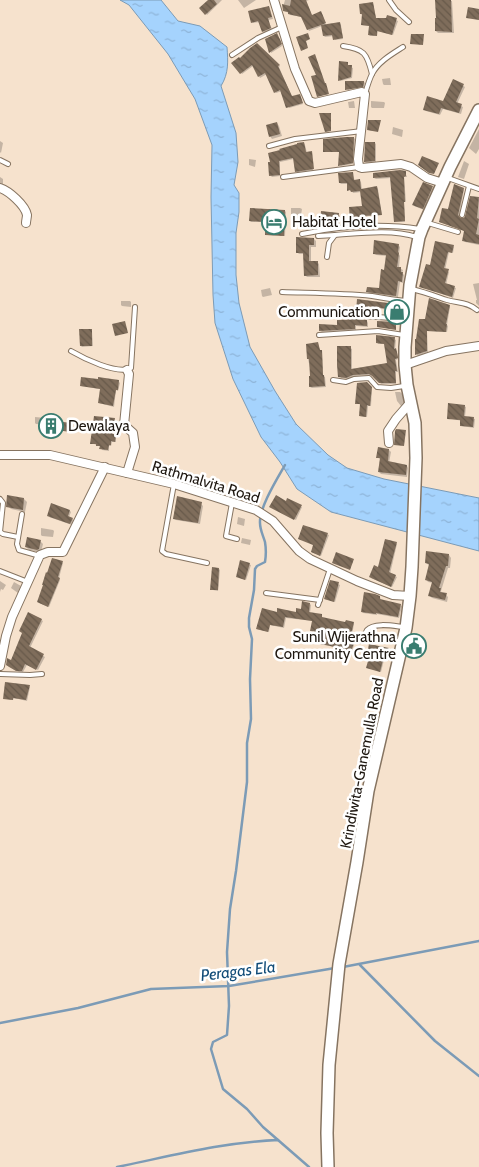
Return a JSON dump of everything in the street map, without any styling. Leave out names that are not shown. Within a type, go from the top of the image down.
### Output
[{"type":"main road","name":"Krindiwita-Ganemulla Road","points":[[328,1167],[329,1065],[337,976],[368,791],[406,628],[410,596],[416,458],[415,423],[404,365],[408,302],[422,230],[478,114]]},
{"type":"street","points":[[274,0],[295,68],[309,101],[315,102],[362,92],[365,94],[358,158],[359,167],[401,164],[411,167],[427,178],[444,181]]},
{"type":"street","points":[[0,188],[15,198],[25,209],[27,216],[26,224]]},
{"type":"street","points":[[404,365],[446,351],[479,346]]},
{"type":"street","points":[[126,473],[135,447],[133,434],[124,425],[129,374],[127,370]]},
{"type":"street","points":[[389,442],[388,431],[410,403]]},
{"type":"street","name":"Rathmalvita Road","points":[[0,455],[50,455],[105,467],[174,484],[260,512],[273,521],[310,560],[357,581],[393,594],[410,596]]},
{"type":"street","points":[[0,666],[12,617],[40,556],[48,552],[63,552],[105,467]]},
{"type":"lane","points":[[389,0],[396,10],[409,22]]},
{"type":"lane","points":[[232,55],[258,38],[282,27]]},
{"type":"lane","points":[[343,46],[357,48],[366,55],[372,74]]},
{"type":"lane","points":[[365,94],[372,74],[384,60],[403,46]]},
{"type":"lane","points":[[269,146],[295,139],[362,131]]},
{"type":"lane","points":[[0,160],[8,164]]},
{"type":"lane","points":[[283,177],[359,167]]},
{"type":"lane","points":[[444,181],[479,189]]},
{"type":"lane","points":[[462,215],[470,186]]},
{"type":"lane","points":[[302,234],[348,227],[372,226],[401,226],[422,230],[458,232]]},
{"type":"lane","points":[[318,236],[369,233],[408,234],[422,230]]},
{"type":"lane","points":[[327,257],[329,243],[335,235]]},
{"type":"lane","points":[[410,288],[450,301],[467,304],[477,310]]},
{"type":"lane","points":[[282,292],[356,295],[408,302]]},
{"type":"lane","points":[[71,350],[85,359],[113,368],[127,370],[131,368],[135,307]]},
{"type":"lane","points":[[333,316],[350,315],[407,319]]},
{"type":"lane","points":[[319,335],[378,331],[406,336]]},
{"type":"lane","points":[[333,380],[346,382],[354,379],[369,378],[377,388],[407,385]]},
{"type":"lane","points":[[174,484],[162,551],[166,554],[208,563]]},
{"type":"lane","points":[[0,499],[4,503],[0,532],[18,537]]},
{"type":"lane","points":[[232,503],[226,536],[237,539]]},
{"type":"lane","points":[[22,514],[17,544],[19,550],[40,556]]},
{"type":"lane","points":[[318,605],[330,569]]},
{"type":"lane","points":[[0,571],[28,582]]},
{"type":"lane","points":[[266,593],[320,600]]},
{"type":"lane","points":[[347,638],[361,641],[368,630],[373,627],[391,626],[406,628]]},
{"type":"lane","points":[[0,674],[42,674]]},
{"type":"water","points":[[120,0],[161,0],[178,21],[200,26],[227,47],[227,72],[221,86],[236,133],[238,162],[234,185],[239,193],[236,233],[236,275],[239,303],[250,347],[296,424],[328,455],[347,468],[384,479],[479,498],[479,551],[331,512],[297,489],[261,437],[233,379],[215,323],[211,197],[212,145],[195,99],[168,54],[129,5]]},
{"type":"building","points":[[208,0],[214,0],[217,4],[205,15],[199,8]]},
{"type":"building","points":[[291,0],[306,0],[312,15],[321,11],[326,23],[307,30],[301,17],[283,11],[282,4],[290,6]]},
{"type":"building","points":[[435,0],[451,0],[452,32],[435,31]]},
{"type":"building","points":[[373,2],[376,18],[386,18],[387,15],[397,18],[392,35],[377,31],[377,36],[368,35],[369,26],[361,25],[362,14],[360,14],[359,4]]},
{"type":"building","points":[[269,6],[272,17],[268,18],[271,28],[262,32],[258,21],[251,23],[248,11]]},
{"type":"building","points":[[468,7],[479,9],[479,20],[466,18]]},
{"type":"building","points":[[340,22],[343,38],[333,40],[332,35],[323,36],[321,25]]},
{"type":"building","points":[[277,33],[282,44],[269,53],[265,39]]},
{"type":"building","points":[[308,33],[310,39],[306,41],[308,48],[301,51],[296,37]]},
{"type":"building","points":[[411,34],[424,34],[423,45],[410,44]]},
{"type":"building","points":[[257,43],[280,65],[278,66],[292,96],[300,94],[303,103],[286,108],[280,90],[274,93],[265,73],[258,77],[252,65],[240,74],[231,63],[240,58]]},
{"type":"building","points":[[315,54],[329,94],[317,97],[311,76],[316,75],[308,57]]},
{"type":"building","points":[[339,61],[348,62],[348,65],[352,65],[351,77],[338,81]]},
{"type":"building","points":[[453,79],[464,84],[456,102],[462,104],[459,113],[441,108],[439,114],[423,110],[427,96],[443,101]]},
{"type":"building","points":[[345,81],[364,81],[364,83],[363,87],[345,90]]},
{"type":"building","points":[[319,113],[331,113],[331,131],[325,132]]},
{"type":"building","points":[[368,120],[381,120],[378,132],[367,130]]},
{"type":"building","points":[[277,122],[280,134],[269,137],[266,125]]},
{"type":"building","points":[[354,137],[353,163],[338,166],[339,152],[323,152],[323,139]]},
{"type":"building","points":[[304,142],[306,152],[312,151],[314,169],[295,172],[293,158],[279,161],[280,175],[269,176],[268,162],[270,162],[268,153]]},
{"type":"building","points":[[365,142],[375,142],[375,161],[364,162]]},
{"type":"building","points":[[422,156],[439,163],[434,174],[429,173],[418,165]]},
{"type":"building","points":[[406,171],[406,176],[404,177],[405,221],[394,222],[390,177],[373,178],[373,173]]},
{"type":"building","points":[[353,172],[354,180],[360,179],[361,189],[377,186],[382,215],[360,216],[361,223],[350,223],[349,207],[362,206],[360,191],[347,191],[347,183],[339,183],[338,173]]},
{"type":"building","points":[[423,182],[433,186],[423,209],[412,205]]},
{"type":"building","points":[[454,184],[464,188],[458,215],[461,218],[465,216],[470,196],[479,197],[477,218],[479,219],[476,234],[479,235],[479,244],[462,241],[464,231],[439,222],[442,208],[448,209]]},
{"type":"building","name":"Habitat Hotel","points":[[250,208],[285,210],[284,236],[265,235],[265,222],[249,221]]},
{"type":"building","points":[[321,211],[339,213],[338,224],[320,222]]},
{"type":"building","points":[[296,237],[314,238],[314,245],[309,245],[309,261],[318,261],[318,275],[304,276],[303,253],[296,253]]},
{"type":"building","points":[[374,240],[399,244],[397,267],[401,267],[401,272],[403,272],[402,282],[398,281],[396,296],[366,292],[367,287],[379,288],[381,269],[384,270],[386,255],[373,254]]},
{"type":"building","points":[[435,241],[454,245],[452,253],[448,252],[444,268],[449,269],[445,283],[455,286],[452,297],[419,287],[426,264],[430,265]]},
{"type":"building","points":[[429,298],[450,305],[446,332],[427,331],[427,351],[415,355],[415,339],[419,319],[425,319]]},
{"type":"building","points":[[357,299],[396,304],[395,310],[368,306],[368,313],[356,312]]},
{"type":"building","points":[[337,320],[367,320],[367,326],[355,325],[355,329],[319,331],[319,324],[337,325]]},
{"type":"building","points":[[125,321],[128,333],[115,336],[112,324]]},
{"type":"building","points":[[377,321],[396,322],[396,330],[377,327]]},
{"type":"building","points":[[79,329],[92,329],[92,346],[80,346]]},
{"type":"building","points":[[376,335],[395,337],[394,349],[396,348],[398,357],[395,359],[396,383],[379,383],[369,374],[353,375],[346,378],[338,377],[337,346],[351,346],[351,369],[387,363],[384,344],[376,343]]},
{"type":"building","points":[[318,342],[320,350],[322,350],[325,386],[309,387],[309,359],[307,359],[306,344]]},
{"type":"building","points":[[81,377],[119,380],[113,406],[98,403],[100,389],[80,386]]},
{"type":"building","points":[[367,382],[372,387],[370,406],[367,405],[366,417],[359,416],[360,404],[355,404],[357,383]]},
{"type":"building","points":[[448,403],[465,405],[464,416],[474,417],[473,427],[460,426],[460,420],[447,419]]},
{"type":"building","points":[[94,416],[115,418],[112,434],[116,434],[115,442],[111,441],[108,450],[99,449],[100,446],[96,446],[96,444],[90,444]]},
{"type":"building","points":[[49,420],[71,423],[70,432],[57,430],[57,428],[48,428]]},
{"type":"building","points":[[396,429],[406,430],[404,446],[394,445]]},
{"type":"building","points":[[378,447],[389,449],[388,461],[407,465],[406,475],[378,472],[380,458],[376,458]]},
{"type":"building","points":[[7,495],[24,498],[23,510],[6,507]]},
{"type":"building","points":[[276,495],[286,501],[287,498],[302,505],[294,520],[269,507]]},
{"type":"building","points":[[177,496],[202,502],[198,523],[173,519]]},
{"type":"building","points":[[51,503],[70,510],[68,516],[73,518],[70,524],[47,516]]},
{"type":"building","points":[[303,525],[328,533],[320,556],[311,552],[313,545],[298,539]]},
{"type":"building","points":[[27,537],[41,540],[39,549],[25,547]]},
{"type":"building","points":[[385,539],[397,542],[389,572],[396,575],[391,587],[369,577],[374,565],[378,567]]},
{"type":"building","points":[[426,551],[449,554],[448,566],[446,566],[439,588],[441,588],[440,592],[447,593],[445,600],[428,596],[432,582],[425,580],[429,564],[425,563]]},
{"type":"building","points":[[336,552],[354,559],[350,570],[332,563]]},
{"type":"building","points":[[52,558],[63,561],[58,577],[60,578],[48,607],[37,602]]},
{"type":"building","points":[[240,560],[250,563],[245,580],[236,577]]},
{"type":"building","points":[[212,567],[219,568],[218,590],[210,590]]},
{"type":"building","points":[[330,580],[339,582],[334,602],[324,599]]},
{"type":"building","points":[[364,592],[380,596],[380,599],[401,604],[398,617],[361,612]]},
{"type":"building","points":[[302,601],[310,603],[309,612],[322,614],[322,617],[354,622],[351,635],[346,634],[343,638],[345,641],[354,643],[350,654],[338,650],[339,648],[317,643],[319,632],[310,631],[312,621],[285,617],[283,627],[270,625],[268,632],[256,629],[262,608],[277,612],[277,608],[296,612],[296,608],[301,609]]},
{"type":"building","points":[[28,612],[42,619],[29,646],[44,654],[36,670],[25,664],[22,671],[16,671],[6,665],[7,658],[11,660],[22,633],[19,631]]},
{"type":"building","points":[[369,644],[389,648],[387,656],[384,656],[380,672],[366,668],[370,654],[367,654]]},
{"type":"building","points":[[5,682],[30,685],[26,700],[3,699]]},
{"type":"waterway","points":[[278,1140],[247,1109],[223,1089],[211,1049],[213,1042],[227,1035],[229,1006],[227,952],[230,909],[247,782],[247,743],[251,719],[252,639],[249,618],[254,590],[255,569],[265,562],[266,557],[260,517],[269,494],[285,465]]},
{"type":"waterway","name":"Peragas Ela","points":[[343,967],[479,941]]},
{"type":"waterway","points":[[360,965],[435,1041],[479,1076]]},
{"type":"waterway","name":"Peragas Ela","points":[[0,1023],[78,1008],[151,989],[229,986],[335,968]]},
{"type":"waterway","points":[[117,1167],[218,1147],[278,1140],[309,1167]]},
{"type":"place","name":"Habitat Hotel","points":[[274,222]]},
{"type":"place","name":"Communication","points":[[397,312]]},
{"type":"place","name":"Dewalaya","points":[[51,426]]},
{"type":"place","name":"Sunil Wijerathna Community Centre","points":[[414,646]]}]
